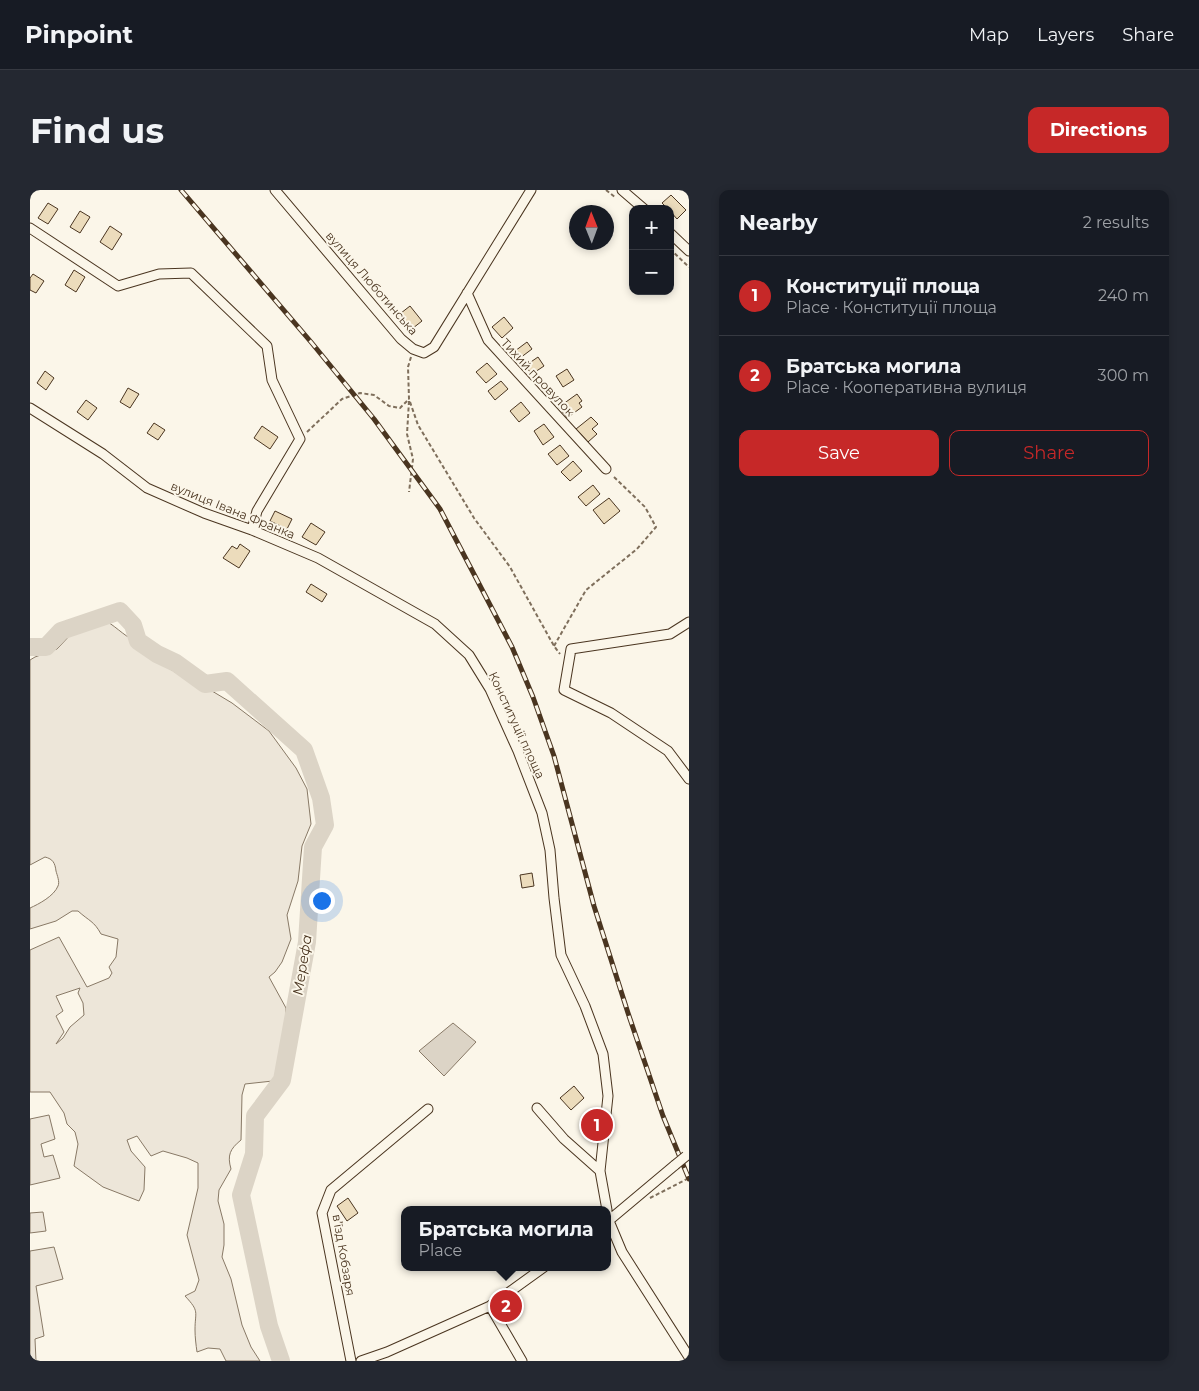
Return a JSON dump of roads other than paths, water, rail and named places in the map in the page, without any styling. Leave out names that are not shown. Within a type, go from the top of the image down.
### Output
[{"type":"street","name":"вулиця Люботинська","points":[[275,190],[395,332],[413,349],[424,353],[434,347],[467,293]]},
{"type":"street","points":[[467,293],[531,190]]},
{"type":"street","points":[[622,190],[639,205]]},
{"type":"street","points":[[30,228],[118,286],[159,274],[191,273],[267,346],[272,380],[300,439],[257,511],[252,530]]},
{"type":"street","points":[[674,237],[689,251]]},
{"type":"street","name":"Тихий провулок","points":[[467,293],[488,340],[606,469]]},
{"type":"street","name":"вулиця Івана Франка","points":[[30,408],[103,454],[147,488],[204,514],[252,530],[318,558],[435,624]]},
{"type":"street","points":[[689,622],[670,634],[571,649],[564,690],[611,713],[668,751],[689,779]]},
{"type":"street","name":"Конституції площа","points":[[435,624],[469,655],[490,689],[518,751],[542,813],[550,850],[562,955],[585,1006],[603,1054],[608,1096],[600,1171],[605,1206]]},
{"type":"street","points":[[536,1108],[564,1139],[600,1171]]},
{"type":"street","name":"в’їзд Кобзаря","points":[[351,1361],[322,1213],[331,1190],[428,1109]]},
{"type":"street","points":[[611,1213],[687,1154]]},
{"type":"street","name":"Конституції площа","points":[[611,1226],[622,1252],[689,1358]]},
{"type":"street","points":[[361,1361],[388,1352],[490,1306],[538,1271]]},
{"type":"street","points":[[490,1306],[522,1361]]},
{"type":"waterway","name":"Мерефа","points":[[30,647],[46,647],[61,631],[120,611],[133,625],[138,641],[157,654],[176,663],[205,684],[227,681],[304,750],[321,798],[325,825],[313,847],[307,942],[282,1080],[255,1116],[254,1154],[241,1195],[269,1326],[281,1361]]},
{"type":"railway","points":[[181,190],[374,419],[440,509],[512,647],[533,697],[554,756],[594,906],[628,1013],[663,1116],[689,1179]]},
{"type":"place","name":"Конституції площа","points":[[597,1125]]},
{"type":"place","name":"Братська могила","points":[[506,1306]]}]
